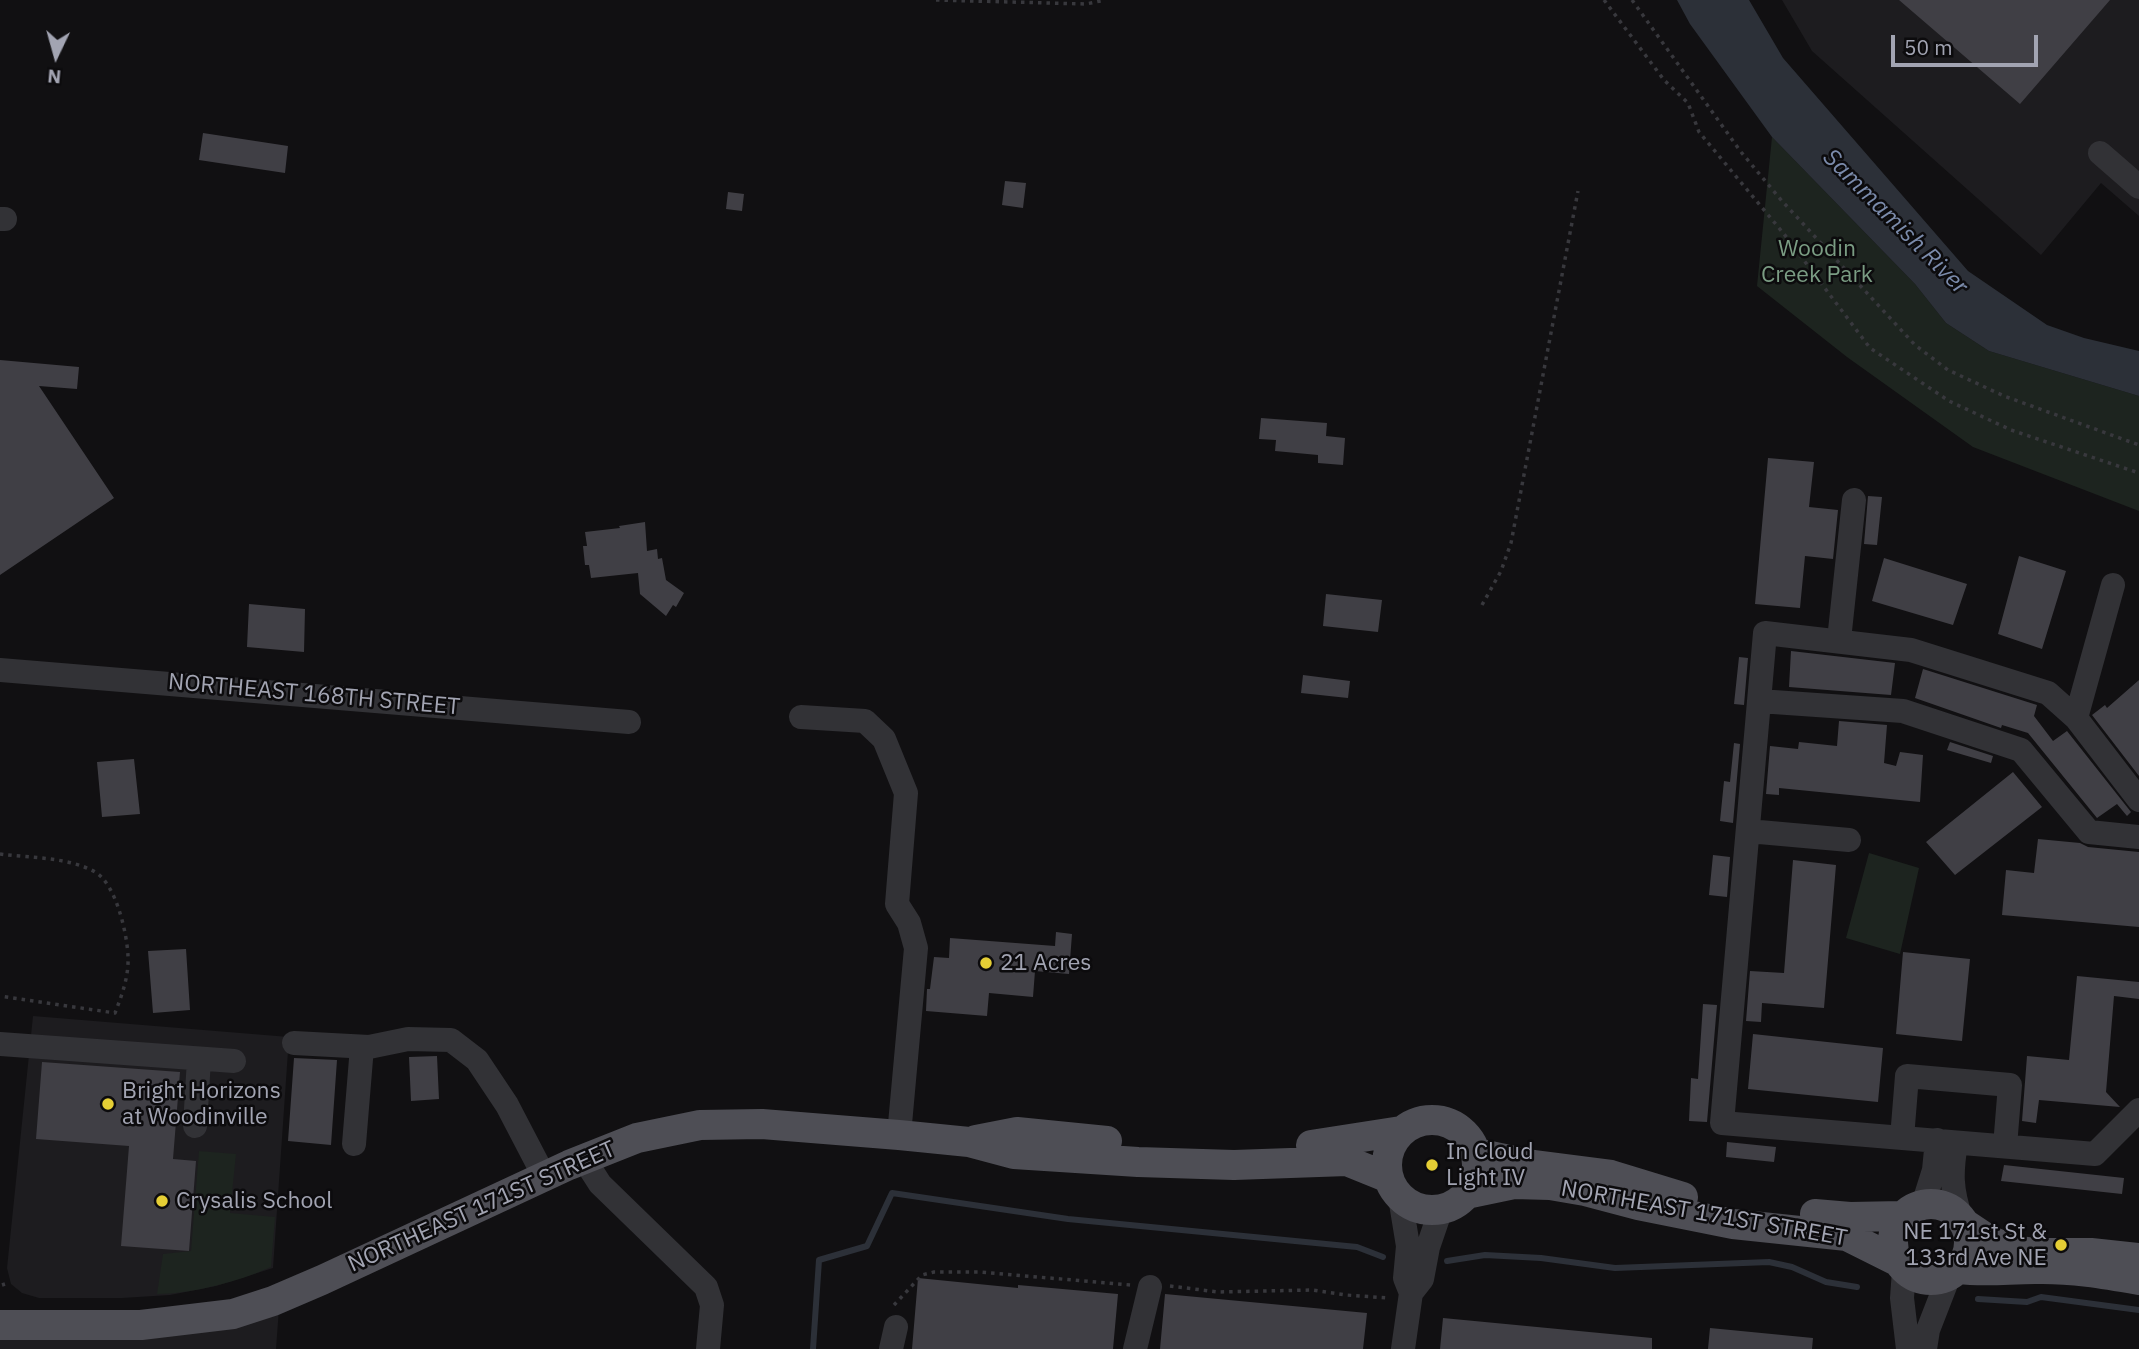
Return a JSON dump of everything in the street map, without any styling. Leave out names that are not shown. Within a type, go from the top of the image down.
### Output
[{"type":"main road","points":[[1430,1119],[1446,1121],[1460,1129],[1470,1139],[1476,1153],[1474,1181],[1454,1202],[1427,1210],[1412,1206],[1395,1187],[1387,1156],[1401,1131],[1415,1122],[1430,1119]]},
{"type":"main road","name":"NORTHEAST 171ST STREET","points":[[0,1325],[141,1325],[233,1314],[273,1301],[322,1280],[584,1159],[637,1138],[700,1125],[762,1124],[899,1135],[969,1142],[1014,1154],[1138,1162],[1234,1165],[1347,1161],[1395,1187]]},
{"type":"main road","name":"NORTHEAST 171ST STREET","points":[[969,1142],[1017,1132],[1139,1143],[1270,1150],[1401,1131]]},
{"type":"main road","name":"NORTHEAST 171ST STREET","points":[[1476,1153],[1533,1165],[1611,1175],[1687,1199],[1725,1205],[1850,1217],[1913,1210]]},
{"type":"main road","name":"NORTHEAST 171ST STREET","points":[[1454,1202],[1514,1184],[1550,1185],[1733,1224],[1847,1236],[1900,1265]]},
{"type":"main road","points":[[1963,1222],[1969,1236],[1969,1248],[1965,1259],[1954,1272],[1938,1280],[1926,1280],[1914,1277],[1900,1265],[1893,1250],[1892,1237],[1896,1226],[1913,1210],[1944,1206],[1989,1240],[2013,1250],[2139,1258]]},
{"type":"main road","points":[[1954,1272],[2059,1270],[2095,1272],[2139,1280]]},
{"type":"street","points":[[2100,153],[2139,187]]},
{"type":"street","points":[[1839,640],[1854,500]]},
{"type":"street","points":[[2076,718],[2113,585]]},
{"type":"street","points":[[2139,800],[2076,718],[2048,693],[1911,650],[1765,633],[1723,1123],[2095,1154],[2139,1110]]},
{"type":"street","name":"NORTHEAST 168TH STREET","points":[[0,670],[629,722]]},
{"type":"street","points":[[1759,701],[1903,711],[2021,750],[2089,832],[2139,837]]},
{"type":"street","points":[[801,717],[865,721],[884,739],[906,793],[897,904],[909,923],[916,948],[899,1135]]},
{"type":"street","points":[[1748,831],[1849,840]]},
{"type":"street","points":[[294,1042],[362,1046],[408,1039],[451,1040],[477,1060],[507,1105],[544,1176]]},
{"type":"street","points":[[0,1044],[234,1061]]},
{"type":"street","points":[[354,1144],[362,1046]]},
{"type":"street","points":[[195,1126],[199,1059]]},
{"type":"street","points":[[1902,1138],[1907,1076],[1920,1077],[2010,1085],[2005,1146]]},
{"type":"street","points":[[1913,1210],[1947,1142]]},
{"type":"street","points":[[1947,1142],[1952,1171],[1952,1194],[1963,1222]]},
{"type":"street","points":[[584,1159],[600,1184],[706,1287],[712,1305],[708,1349]]},
{"type":"street","points":[[1395,1187],[1408,1246],[1405,1278],[1399,1296],[1403,1349]]},
{"type":"street","points":[[1399,1296],[1422,1279],[1427,1247],[1454,1202]]},
{"type":"street","points":[[1900,1265],[1908,1349]]},
{"type":"street","points":[[1925,1349],[1928,1330],[1954,1272]]},
{"type":"street","points":[[1135,1349],[1150,1287]]},
{"type":"path","points":[[936,0],[1086,4],[1105,0]]},
{"type":"path","points":[[1604,0],[1664,80],[1688,103],[1699,132],[1784,234],[1870,348],[1949,401],[2011,430],[2139,473]]},
{"type":"path","points":[[1632,0],[1741,152],[1782,201],[1915,345],[1948,370],[2004,396],[2139,445]]},
{"type":"path","points":[[1482,605],[1501,572],[1511,543],[1578,191]]},
{"type":"path","points":[[0,854],[57,861],[81,866],[97,873],[107,883],[115,899],[128,956],[125,987],[115,1013],[0,996]]},
{"type":"path","points":[[891,1329],[922,1275],[934,1272],[1015,1275],[1217,1292],[1312,1290],[1346,1295],[1399,1296]]},
{"type":"shaded area","points":[[1782,0],[2139,0],[2139,216],[2101,183],[2041,255],[1812,51]]},
{"type":"shaded area","points":[[33,1016],[289,1037],[273,1268],[216,1286],[170,1295],[122,1298],[39,1298],[22,1293],[11,1284],[7,1268]]},
{"type":"shaded area","points":[[280,1295],[276,1349],[0,1349],[0,1325],[141,1325]]},
{"type":"green space","name":"Woodin Creek Park","points":[[1772,137],[1915,284],[1946,323],[1989,351],[2139,396],[2139,511],[1973,447],[1847,357],[1757,286]]},
{"type":"green space","points":[[1869,853],[1919,868],[1900,954],[1846,938]]},
{"type":"green space","points":[[199,1151],[236,1154],[230,1213],[275,1217],[271,1267],[216,1286],[157,1294],[163,1254],[191,1251]]},
{"type":"water","name":"Sammamish River","points":[[1677,0],[1749,0],[1783,58],[1968,271],[2047,325],[2084,338],[2139,351],[2139,396],[1989,351],[1946,323],[1915,284],[1772,137],[1690,24]]},
{"type":"building","points":[[1899,0],[2110,0],[2020,104]]},
{"type":"building","points":[[203,133],[288,146],[285,173],[199,160]]},
{"type":"building","points":[[1005,181],[1026,183],[1023,208],[1002,205]]},
{"type":"building","points":[[728,192],[744,194],[742,211],[726,209]]},
{"type":"building","points":[[0,360],[79,367],[77,389],[39,386],[114,498],[0,575]]},
{"type":"building","points":[[1261,418],[1327,423],[1326,436],[1345,438],[1343,465],[1318,463],[1318,455],[1275,451],[1276,440],[1259,439]]},
{"type":"building","points":[[1768,458],[1814,462],[1809,507],[1838,510],[1833,559],[1805,556],[1800,608],[1755,604]]},
{"type":"building","points":[[1868,496],[1882,497],[1877,545],[1864,544]]},
{"type":"building","points":[[645,522],[647,551],[657,549],[658,559],[662,558],[666,580],[684,593],[676,607],[673,605],[666,616],[640,594],[638,573],[591,578],[589,565],[585,565],[585,532]]},
{"type":"building","points":[[2019,556],[2066,571],[2042,649],[1998,634]]},
{"type":"building","points":[[1884,558],[1967,584],[1953,625],[1872,601]]},
{"type":"building","points":[[1326,594],[1382,600],[1378,632],[1323,626]]},
{"type":"building","points":[[249,604],[305,609],[304,652],[247,647]]},
{"type":"building","points":[[1791,651],[1895,663],[1891,695],[1789,687]]},
{"type":"building","points":[[1739,657],[1748,658],[1744,705],[1734,704]]},
{"type":"building","points":[[1923,669],[2037,705],[2034,716],[2053,741],[2067,731],[2131,812],[2127,816],[2117,804],[2097,818],[2028,733],[2002,725],[2001,728],[1915,698]]},
{"type":"building","points":[[1303,675],[1350,681],[1348,698],[1301,693]]},
{"type":"building","points":[[2139,680],[2139,776],[2092,715],[2105,705],[2107,708]]},
{"type":"building","points":[[1839,721],[1887,725],[1884,763],[1896,766],[1900,752],[1923,755],[1920,802],[1779,788],[1779,795],[1766,794],[1770,746],[1798,749],[1799,742],[1837,746]]},
{"type":"building","points":[[1950,742],[1993,756],[1991,763],[1947,750]]},
{"type":"building","points":[[1734,743],[1740,744],[1733,823],[1720,821],[1724,781],[1730,782]]},
{"type":"building","points":[[134,759],[140,814],[102,817],[97,762]]},
{"type":"building","points":[[2013,772],[2042,807],[1955,875],[1926,842]]},
{"type":"building","points":[[2038,839],[2139,852],[2139,927],[2002,915],[2006,870],[2034,873]]},
{"type":"building","points":[[1713,855],[1730,857],[1727,897],[1709,895]]},
{"type":"building","points":[[1793,860],[1836,865],[1824,1008],[1762,1003],[1761,1022],[1746,1021],[1750,971],[1784,973]]},
{"type":"building","points":[[1056,932],[1072,934],[1069,974],[1035,971],[1033,997],[989,993],[987,1016],[926,1011],[927,989],[930,989],[934,957],[949,958],[950,938],[1055,946]]},
{"type":"building","points":[[186,949],[190,1010],[153,1013],[148,951]]},
{"type":"building","points":[[1903,952],[1970,959],[1962,1041],[1896,1034]]},
{"type":"building","points":[[2077,976],[2139,982],[2139,999],[2114,996],[2106,1092],[2120,1107],[2039,1100],[2036,1123],[2022,1121],[2027,1056],[2069,1060]]},
{"type":"building","points":[[1703,1004],[1717,1005],[1707,1122],[1689,1121],[1691,1078],[1698,1079]]},
{"type":"building","points":[[1753,1034],[1883,1048],[1878,1102],[1748,1089]]},
{"type":"building","points":[[437,1056],[439,1099],[411,1101],[409,1057]]},
{"type":"building","points":[[294,1058],[337,1060],[331,1145],[288,1141]]},
{"type":"building","name":"Bright Horizons at Woodinville","points":[[42,1062],[180,1072],[173,1159],[196,1161],[189,1251],[121,1246],[129,1146],[36,1139]]},
{"type":"building","points":[[1727,1142],[1776,1147],[1774,1162],[1726,1157]]},
{"type":"building","points":[[2004,1165],[2124,1178],[2122,1194],[2001,1181]]},
{"type":"building","points":[[918,1278],[1118,1294],[1113,1349],[912,1349]]},
{"type":"building","points":[[1165,1294],[1367,1313],[1363,1349],[1160,1349]]},
{"type":"building","points":[[1443,1318],[1652,1338],[1652,1349],[1440,1349]]},
{"type":"building","points":[[1710,1328],[1813,1338],[1812,1349],[1708,1349]]},
{"type":"waterway","points":[[813,1349],[819,1260],[867,1246],[892,1193],[1068,1219],[1357,1247],[1383,1257]]},
{"type":"waterway","points":[[1447,1261],[1485,1255],[1541,1258],[1615,1268],[1769,1262],[1792,1267],[1826,1282],[1857,1287]]},
{"type":"waterway","points":[[1978,1299],[2027,1302],[2041,1297],[2139,1310]]},
{"type":"place","name":"21 Acres","points":[[986,963]]},
{"type":"place","name":"Bright Horizons at Woodinville","points":[[108,1104]]},
{"type":"place","name":"In Cloud Light IV","points":[[1432,1165]]},
{"type":"place","name":"Crysalis School","points":[[162,1201]]},
{"type":"place","name":"NE 171st St & 133rd Ave NE","points":[[2061,1245]]}]
